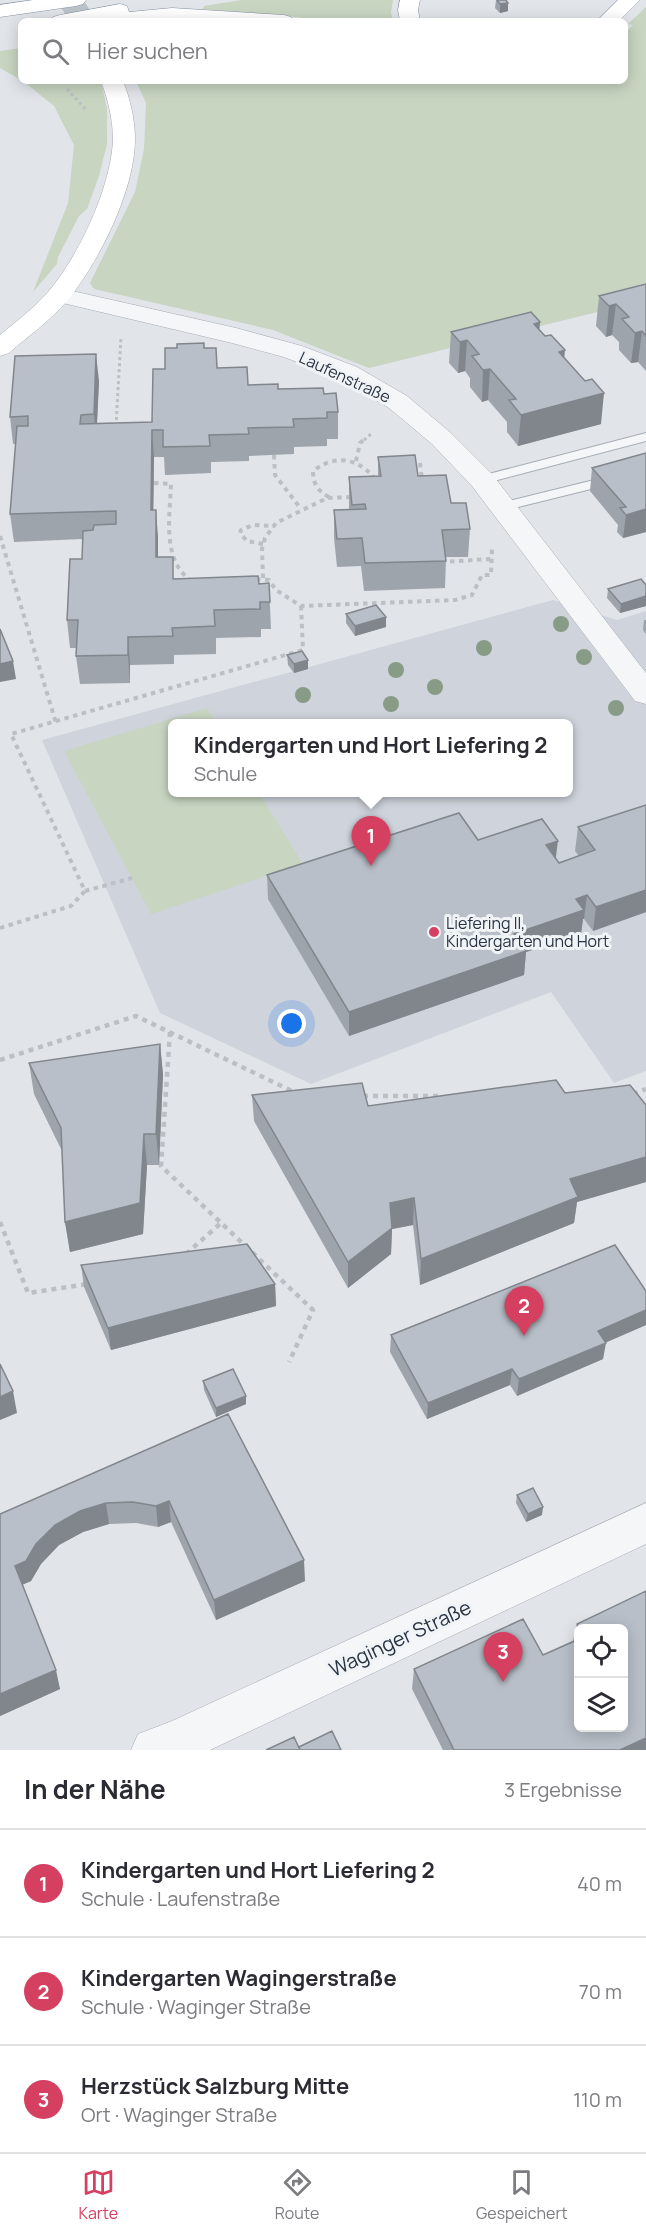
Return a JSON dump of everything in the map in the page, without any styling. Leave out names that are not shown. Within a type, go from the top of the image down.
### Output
[{"type":"main road","points":[[0,12],[76,0]]},
{"type":"main road","points":[[78,18],[187,0]]},
{"type":"main road","points":[[409,18],[410,0]]},
{"type":"main road","points":[[610,18],[630,0]]},
{"type":"main road","points":[[130,18],[172,14],[236,18]]},
{"type":"main road","points":[[0,348],[59,295],[91,243],[114,190],[124,141],[121,102],[113,84]]},
{"type":"street","name":"Laufenstraße","points":[[59,295],[248,338],[311,359],[359,380],[397,401],[452,447],[482,480],[646,694]]},
{"type":"street","name":"Waginger Straße","points":[[154,1750],[179,1741],[646,1523]]},
{"type":"lane","points":[[482,480],[646,437]]},
{"type":"lane","points":[[502,507],[594,484]]},
{"type":"path","points":[[116,427],[122,310]]},
{"type":"path","points":[[356,460],[360,443],[371,434]]},
{"type":"path","points":[[274,455],[275,475],[301,509]]},
{"type":"path","points":[[358,496],[344,499],[329,497],[321,493],[313,479],[314,471],[323,463],[340,458],[356,460],[373,476],[370,488]]},
{"type":"path","points":[[154,483],[171,484],[173,560],[178,572],[195,582]]},
{"type":"path","points":[[264,578],[261,554],[267,534],[282,518],[329,497]]},
{"type":"path","points":[[263,544],[252,544],[245,541],[240,533],[241,530],[253,525],[274,526]]},
{"type":"path","points":[[0,536],[56,723]]},
{"type":"path","points":[[441,562],[491,559]]},
{"type":"path","points":[[252,579],[269,580],[276,590],[291,602],[301,606],[455,600],[472,595],[482,575]]},
{"type":"path","points":[[85,891],[11,735],[303,650],[301,606]]},
{"type":"path","points":[[0,928],[71,906],[85,891],[132,878]]},
{"type":"path","points":[[0,1060],[136,1016],[304,1096]]},
{"type":"path","points":[[170,1032],[161,1166],[313,1310],[289,1362]]},
{"type":"path","points":[[626,1096],[646,1089]]},
{"type":"path","points":[[352,1096],[447,1096]]},
{"type":"path","points":[[0,1222],[28,1293],[96,1283]]},
{"type":"path","points":[[181,1258],[221,1223]]},
{"type":"shaded area","points":[[553,600],[617,620],[646,611],[646,1071],[614,1083],[551,992],[311,1084],[160,1013],[42,740]]},
{"type":"green space","points":[[242,0],[393,0],[392,18],[302,18],[203,9],[204,6]]},
{"type":"green space","points":[[646,7],[646,300],[369,368],[273,330],[94,289],[90,283],[135,192],[144,149],[146,103],[137,84],[628,84],[628,30],[633,25],[628,24]]},
{"type":"green space","points":[[18,48],[18,78],[0,68],[0,51]]},
{"type":"green space","points":[[27,84],[102,84],[107,109],[107,144],[87,209],[79,216],[58,257],[57,264],[33,292],[68,203],[74,145],[54,106]]},
{"type":"green space","points":[[207,708],[214,719],[170,719]]},
{"type":"green space","points":[[168,720],[168,797],[261,797],[303,864],[151,914],[64,751]]},
{"type":"building","points":[[497,0],[506,0],[508,3],[500,4]]},
{"type":"building","points":[[646,284],[646,336],[642,331],[635,333],[622,319],[629,317],[616,304],[609,306],[599,296]]},
{"type":"building","points":[[531,312],[540,322],[534,324],[545,336],[551,335],[565,350],[559,352],[585,381],[592,379],[604,393],[521,415],[509,400],[516,399],[490,369],[483,370],[472,356],[479,354],[467,340],[460,342],[451,332]]},
{"type":"building","points":[[204,343],[204,348],[216,348],[217,368],[247,367],[248,385],[278,384],[278,389],[323,388],[324,394],[336,393],[338,412],[327,412],[327,418],[293,419],[294,427],[248,428],[249,434],[209,435],[210,446],[163,447],[163,430],[152,430],[151,510],[156,510],[156,557],[173,557],[173,579],[258,576],[259,584],[269,583],[270,602],[260,602],[260,609],[214,610],[215,626],[172,628],[173,636],[128,637],[128,655],[76,656],[78,620],[67,620],[70,559],[82,559],[83,531],[93,530],[94,525],[116,524],[116,511],[10,514],[17,426],[28,426],[28,416],[10,417],[15,356],[96,354],[94,414],[81,415],[80,424],[152,422],[153,369],[165,369],[165,348],[177,348],[177,344]]},
{"type":"building","points":[[646,453],[646,509],[626,515],[620,508],[626,507],[592,468]]},
{"type":"building","points":[[415,455],[418,476],[446,475],[451,503],[466,503],[470,529],[442,530],[446,561],[365,563],[362,538],[337,539],[334,510],[366,509],[365,504],[352,505],[349,477],[381,476],[378,457]]},
{"type":"building","points":[[641,579],[646,585],[646,596],[621,604],[608,589]]},
{"type":"building","points":[[376,605],[386,617],[355,626],[346,614]]},
{"type":"building","points":[[0,629],[13,661],[0,664]]},
{"type":"building","points":[[302,651],[308,660],[294,664],[287,655]]},
{"type":"building","name":"Liefering II, Kindergarten und Hort","points":[[646,805],[646,890],[596,907],[587,895],[576,899],[584,910],[514,934],[526,951],[349,1012],[267,875],[459,813],[478,840],[542,819],[558,841],[546,845],[559,863],[595,850],[578,827]]},
{"type":"building","points":[[160,1044],[156,1134],[144,1134],[140,1203],[65,1222],[61,1128],[29,1063]]},
{"type":"building","points":[[556,1080],[565,1093],[630,1085],[646,1105],[646,1157],[570,1179],[578,1197],[421,1259],[414,1198],[390,1203],[392,1228],[348,1262],[252,1095],[362,1083],[368,1106]]},
{"type":"building","points":[[247,1244],[275,1284],[108,1328],[81,1265]]},
{"type":"building","points":[[615,1245],[646,1291],[646,1310],[598,1331],[606,1343],[519,1379],[512,1369],[428,1403],[391,1335]]},
{"type":"building","points":[[0,1364],[13,1391],[0,1397]]},
{"type":"building","points":[[233,1369],[246,1396],[216,1408],[203,1381]]},
{"type":"building","points":[[228,1414],[304,1560],[214,1600],[169,1501],[156,1506],[133,1502],[106,1503],[80,1511],[55,1525],[36,1544],[26,1561],[15,1566],[56,1670],[0,1694],[0,1514]]},
{"type":"building","points":[[533,1488],[543,1507],[528,1514],[517,1495]]},
{"type":"building","points":[[646,1591],[646,1738],[620,1750],[454,1750],[414,1669],[523,1619],[543,1655],[574,1641],[574,1732],[628,1732],[628,1624],[577,1624]]},
{"type":"building","points":[[332,1731],[341,1750],[300,1750],[299,1747]]},
{"type":"building","points":[[294,1737],[300,1750],[266,1750]]},
{"type":"tunnel","points":[[70,0],[81,18]]},
{"type":"place","name":"Kindergarten und Hort Liefering 2","points":[[371,866]]},
{"type":"place","name":"Liefering II, Kindergarten und Hort","points":[[434,932]]},
{"type":"place","name":"Kindergarten Wagingerstraße","points":[[524,1336]]},
{"type":"place","name":"Herzstück Salzburg Mitte","points":[[503,1682]]}]
